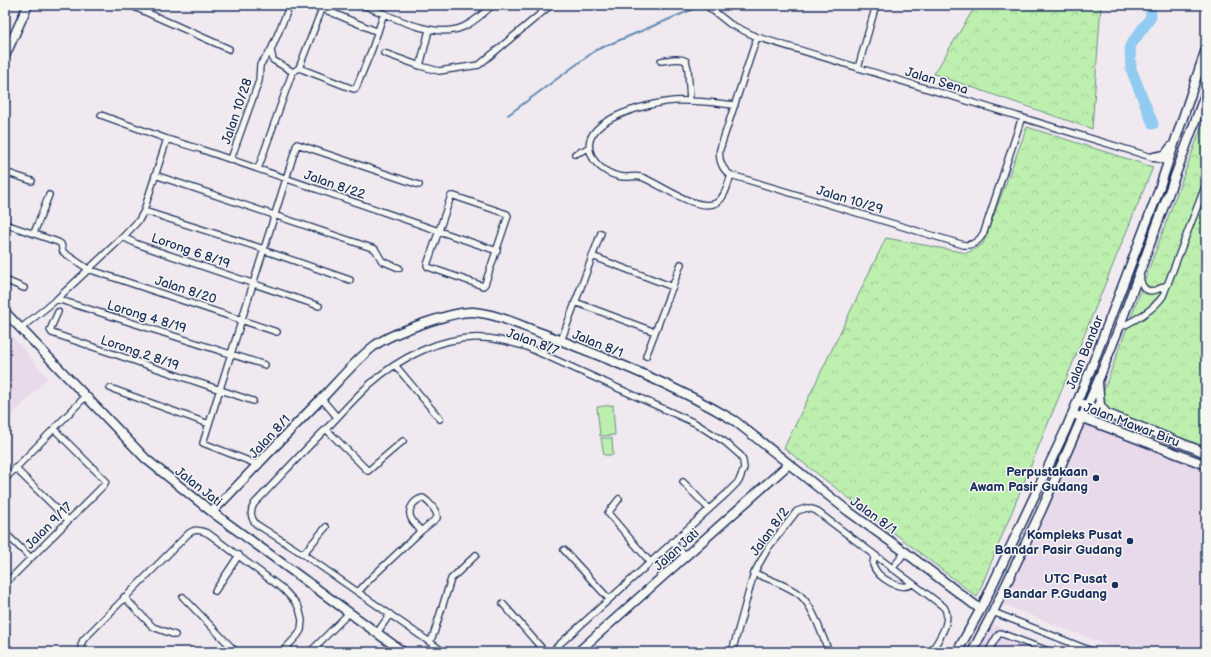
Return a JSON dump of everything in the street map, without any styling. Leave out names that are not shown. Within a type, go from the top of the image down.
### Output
[{"type":"main road","points":[[5,647],[10,652]]},
{"type":"street","points":[[5,56],[28,5]]},
{"type":"street","points":[[130,5],[229,49]]},
{"type":"street","name":"Jalan 10/28","points":[[231,160],[259,81],[260,65],[271,50],[290,5]]},
{"type":"street","points":[[314,5],[378,32]]},
{"type":"street","points":[[363,5],[429,30],[444,32],[462,28],[474,22],[493,5]]},
{"type":"street","points":[[384,53],[438,71],[479,65],[551,5]]},
{"type":"street","name":"Jalan Sena","points":[[706,5],[730,24],[756,37],[1168,162]]},
{"type":"street","points":[[858,68],[876,5]]},
{"type":"street","points":[[258,169],[293,72],[299,68],[322,9]]},
{"type":"street","points":[[299,68],[354,89],[357,86],[384,13]]},
{"type":"street","points":[[420,66],[429,30]]},
{"type":"street","points":[[735,105],[690,101],[668,102],[628,112],[613,118],[595,131],[589,140],[590,148],[595,162],[607,172],[621,176],[642,177],[683,198],[704,205],[716,204],[719,202],[725,193],[731,175],[723,166],[719,156],[735,105],[756,37]]},
{"type":"street","name":"Jalan Bandar","points":[[957,652],[980,610],[1077,402],[1156,198],[1206,49]]},
{"type":"street","points":[[271,50],[274,61],[293,72]]},
{"type":"street","points":[[661,61],[683,59],[686,61],[690,101]]},
{"type":"street","name":"Jalan Bandar","points":[[972,652],[993,612],[1042,509],[1098,381],[1206,92]]},
{"type":"street","name":"Jalan 8/22","points":[[101,115],[167,139],[286,178],[496,251]]},
{"type":"street","name":"Jalan 10/29","points":[[731,175],[964,245],[971,245],[979,240],[984,232],[1022,117]]},
{"type":"street","points":[[20,328],[57,299],[123,237],[138,220],[144,211],[167,139]]},
{"type":"street","points":[[1154,157],[1165,155],[1175,141]]},
{"type":"street","points":[[259,465],[203,443],[297,144],[419,185]]},
{"type":"street","points":[[1171,187],[1174,169],[1168,162],[1177,159],[1187,145]]},
{"type":"street","points":[[575,154],[590,148]]},
{"type":"street","points":[[5,172],[32,181]]},
{"type":"street","points":[[155,175],[375,250],[382,261],[399,268]]},
{"type":"street","points":[[1119,328],[1132,322],[1157,304],[1163,296],[1206,184]]},
{"type":"street","points":[[5,224],[34,234],[49,195]]},
{"type":"street","points":[[454,196],[508,215],[496,251],[485,284],[481,286],[427,266],[450,197],[454,196]]},
{"type":"street","points":[[144,211],[350,280]]},
{"type":"street","points":[[561,341],[600,233]]},
{"type":"street","name":"Jalan 8/20","points":[[34,234],[60,242],[63,252],[88,269],[242,319],[277,332]]},
{"type":"street","name":"Lorong 6 8/19","points":[[123,237],[137,244],[320,306]]},
{"type":"street","points":[[592,256],[673,287]]},
{"type":"street","points":[[646,356],[682,264]]},
{"type":"street","points":[[1140,270],[1141,283],[1149,291],[1158,290],[1168,284]]},
{"type":"street","points":[[5,280],[24,288]]},
{"type":"street","name":"Lorong 4 8/19","points":[[57,299],[266,365]]},
{"type":"street","points":[[575,302],[655,332]]},
{"type":"street","name":"Jalan Jati","points":[[5,312],[146,459],[212,512],[403,652]]},
{"type":"street","name":"Lorong 2 8/19","points":[[58,312],[50,330],[50,332],[54,334],[253,401]]},
{"type":"street","name":"Jalan 8/1","points":[[212,512],[259,465],[321,398],[362,357],[379,343],[397,333],[451,315],[471,312],[492,314],[644,375],[735,421],[848,511],[905,552],[980,610]]},
{"type":"street","points":[[542,354],[547,336]]},
{"type":"street","name":"Jalan 8/7","points":[[444,652],[303,554],[256,524],[251,516],[251,512],[254,504],[370,384],[395,365],[417,353],[442,344],[473,338],[488,338],[527,347],[695,423],[725,442],[738,453],[742,459],[744,468],[739,481],[550,652]]},
{"type":"street","points":[[395,365],[440,420]]},
{"type":"street","points":[[1098,381],[1100,405],[1106,413]]},
{"type":"street","points":[[110,388],[209,424]]},
{"type":"street","points":[[5,479],[85,397]]},
{"type":"street","points":[[321,398],[337,418]]},
{"type":"street","name":"Jalan Mawar Biru","points":[[1077,402],[1206,453]]},
{"type":"street","name":"Jalan Mawar Biru","points":[[1072,414],[1206,465]]},
{"type":"street","name":"Jalan 9/17","points":[[5,584],[106,481],[54,429]]},
{"type":"street","points":[[326,429],[368,470],[402,441]]},
{"type":"street","name":"Jalan Jati","points":[[578,652],[789,464]]},
{"type":"street","points":[[15,468],[68,520]]},
{"type":"street","points":[[683,482],[709,509]]},
{"type":"street","points":[[358,592],[438,516],[426,499],[419,498],[412,505],[410,513],[413,521],[421,531]]},
{"type":"street","points":[[619,499],[608,514],[650,562]]},
{"type":"street","name":"Jalan 8/2","points":[[732,652],[754,573],[776,536],[797,511],[804,508],[815,510],[944,607],[948,614],[947,622],[931,652]]},
{"type":"street","points":[[303,554],[326,527]]},
{"type":"street","points":[[82,652],[81,645],[83,640],[190,531],[195,530],[203,531],[239,555],[284,588],[291,595],[299,608],[302,620],[301,630],[282,652]]},
{"type":"street","points":[[5,532],[31,558]]},
{"type":"street","points":[[672,542],[686,556]]},
{"type":"street","points":[[564,550],[609,599]]},
{"type":"street","points":[[892,569],[905,552]]},
{"type":"street","points":[[215,591],[239,555]]},
{"type":"street","points":[[430,642],[451,579],[476,555]]},
{"type":"street","points":[[874,555],[873,566],[878,573],[898,586],[906,587],[912,584]]},
{"type":"street","points":[[754,573],[792,590],[801,597],[814,616],[829,652]]},
{"type":"street","points":[[124,597],[153,627],[175,635]]},
{"type":"street","points":[[183,597],[236,652]]},
{"type":"street","points":[[503,604],[545,652]]},
{"type":"street","points":[[310,652],[350,612]]},
{"type":"street","points":[[993,612],[1093,652]]},
{"type":"street","points":[[377,633],[390,614]]},
{"type":"street","points":[[988,652],[1000,633],[1050,652]]},
{"type":"shaded area","points":[[5,327],[47,378],[5,423]]},
{"type":"shaded area","points":[[1093,423],[1206,469],[1206,652],[1124,652],[1002,604],[1047,511],[1084,426]]},
{"type":"shaded area","points":[[992,624],[1064,652],[976,652]]},
{"type":"green space","points":[[976,5],[1101,5],[1092,129],[934,74]]},
{"type":"green space","points":[[1206,115],[1206,447],[1106,409],[1102,395]]},
{"type":"green space","points":[[1027,127],[1153,167],[977,597],[784,448],[886,238],[967,253],[983,244]]},
{"type":"green space","points":[[613,405],[615,435],[600,436],[597,407]]},
{"type":"green space","points":[[601,438],[612,438],[613,455],[604,455]]},
{"type":"waterway","points":[[508,115],[596,50],[703,5]]},
{"type":"waterway","points":[[1150,5],[1151,17],[1130,46],[1131,69],[1153,124]]},
{"type":"place","name":"Perpustakaan Awam Pasir Gudang","points":[[1096,478]]},
{"type":"place","name":"Kompleks Pusat Bandar Pasir Gudang","points":[[1130,541]]},
{"type":"place","name":"UTC Pusat Bandar P.Gudang","points":[[1115,585]]}]
